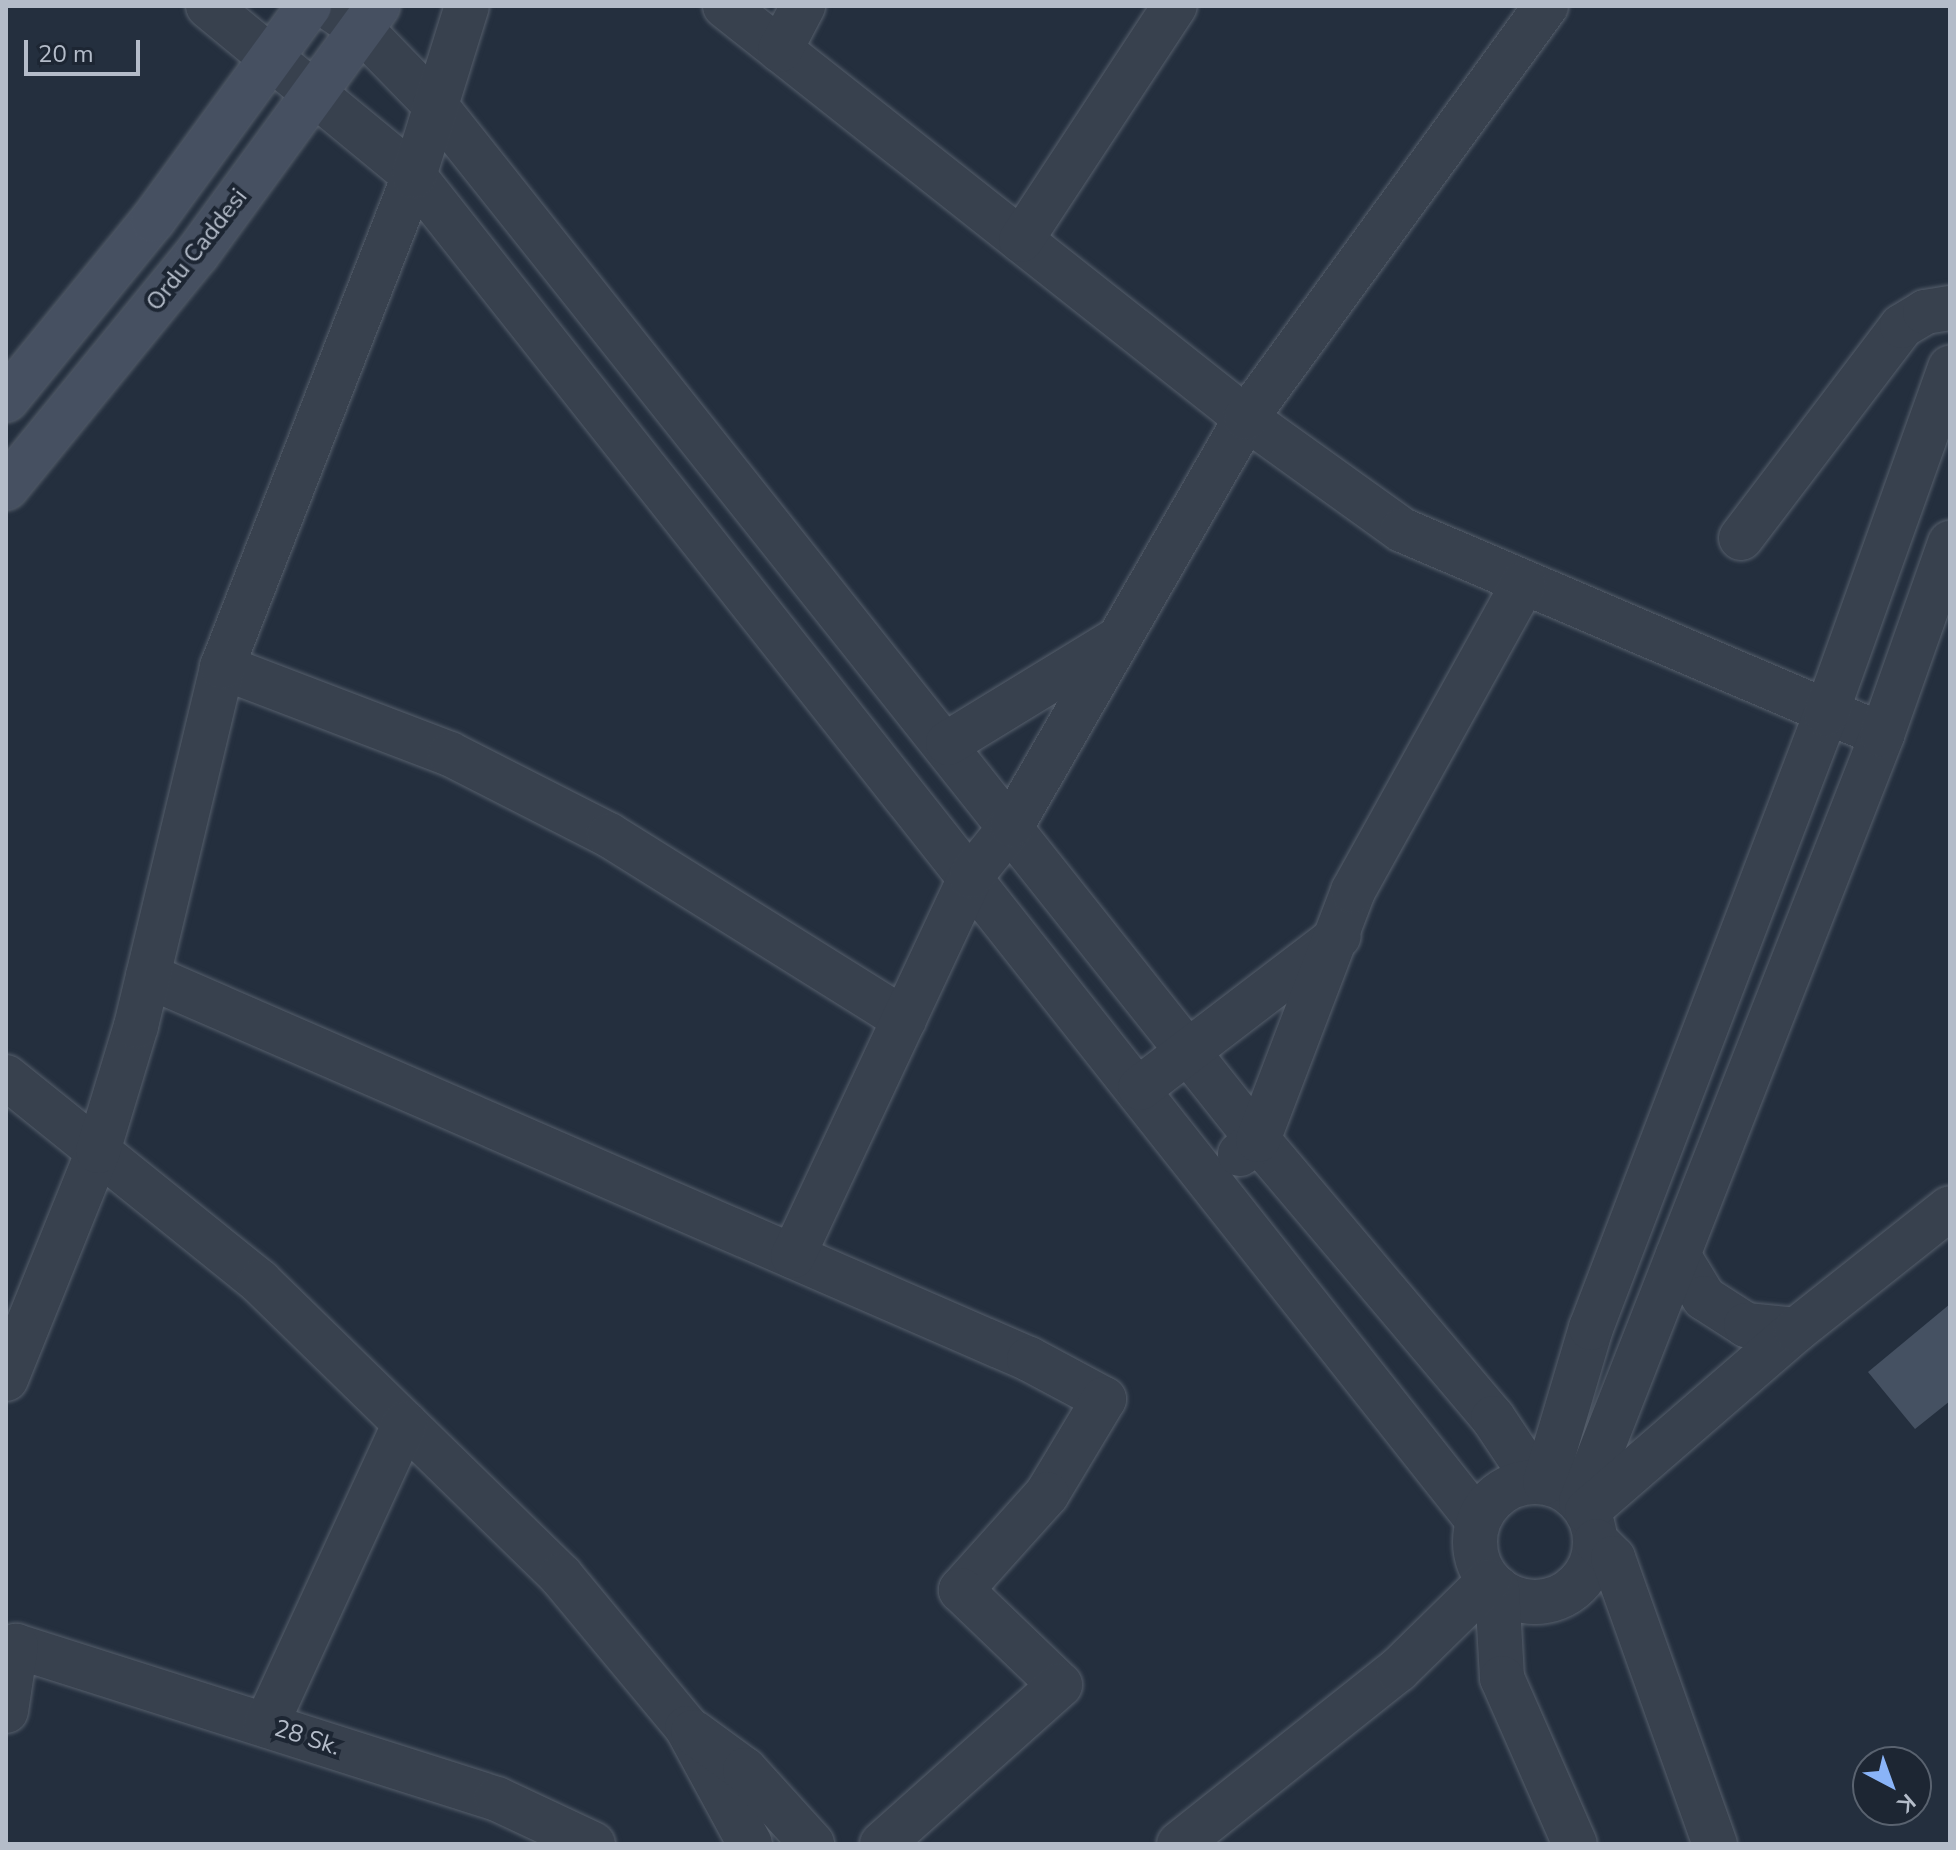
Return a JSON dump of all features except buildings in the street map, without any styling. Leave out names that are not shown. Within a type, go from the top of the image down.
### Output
[{"type":"main road","points":[[6,400],[153,220],[309,6]]},
{"type":"main road","name":"Ordu Caddesi","points":[[6,488],[197,254],[311,96],[356,14]]},
{"type":"street","points":[[208,6],[311,96],[414,176],[1140,1088],[1478,1521]]},
{"type":"street","points":[[6,1379],[98,1151],[148,976],[222,667],[414,176],[467,6]]},
{"type":"street","points":[[725,6],[1246,418],[1402,530],[1826,714],[1882,735]]},
{"type":"street","points":[[780,50],[803,6]]},
{"type":"street","points":[[1021,240],[1175,6]]},
{"type":"street","points":[[793,1256],[971,876],[1012,825],[1246,418],[1546,6]]},
{"type":"street","points":[[356,14],[435,105],[948,743],[1191,1049],[1258,1140],[1613,1558],[1715,1844]]},
{"type":"street","points":[[1741,538],[1902,326],[1925,312],[1950,308]]},
{"type":"street","points":[[1493,1584],[1525,1602],[1556,1598],[1588,1571],[1569,1503],[1591,1328],[1826,714],[1950,367]]},
{"type":"street","points":[[1569,1503],[1678,1255],[1882,735],[1950,543]]},
{"type":"street","points":[[1210,1179],[1258,1140],[1341,935],[1353,891],[1524,583]]},
{"type":"street","points":[[948,743],[1119,639]]},
{"type":"street","points":[[222,667],[450,754],[609,835],[904,1019]]},
{"type":"street","points":[[1140,1088],[1341,935]]},
{"type":"street","points":[[148,976],[1029,1359],[1104,1399],[1047,1494],[961,1590],[1060,1685],[882,1844]]},
{"type":"street","points":[[6,1077],[260,1282],[561,1576],[687,1728],[750,1844]]},
{"type":"street","points":[[1575,1844],[1502,1678],[1493,1584],[1476,1553],[1478,1521],[1496,1495],[1569,1503],[1950,1208]]},
{"type":"street","points":[[1678,1255],[1704,1298],[1746,1325],[1796,1330]]},
{"type":"street","points":[[266,1725],[405,1423]]},
{"type":"street","points":[[1179,1844],[1398,1670],[1493,1584]]},
{"type":"street","points":[[6,1711],[11,1640]]},
{"type":"street","name":"28 Sk.","points":[[11,1640],[497,1799],[593,1844]]},
{"type":"street","points":[[687,1728],[745,1770],[812,1844]]}]
